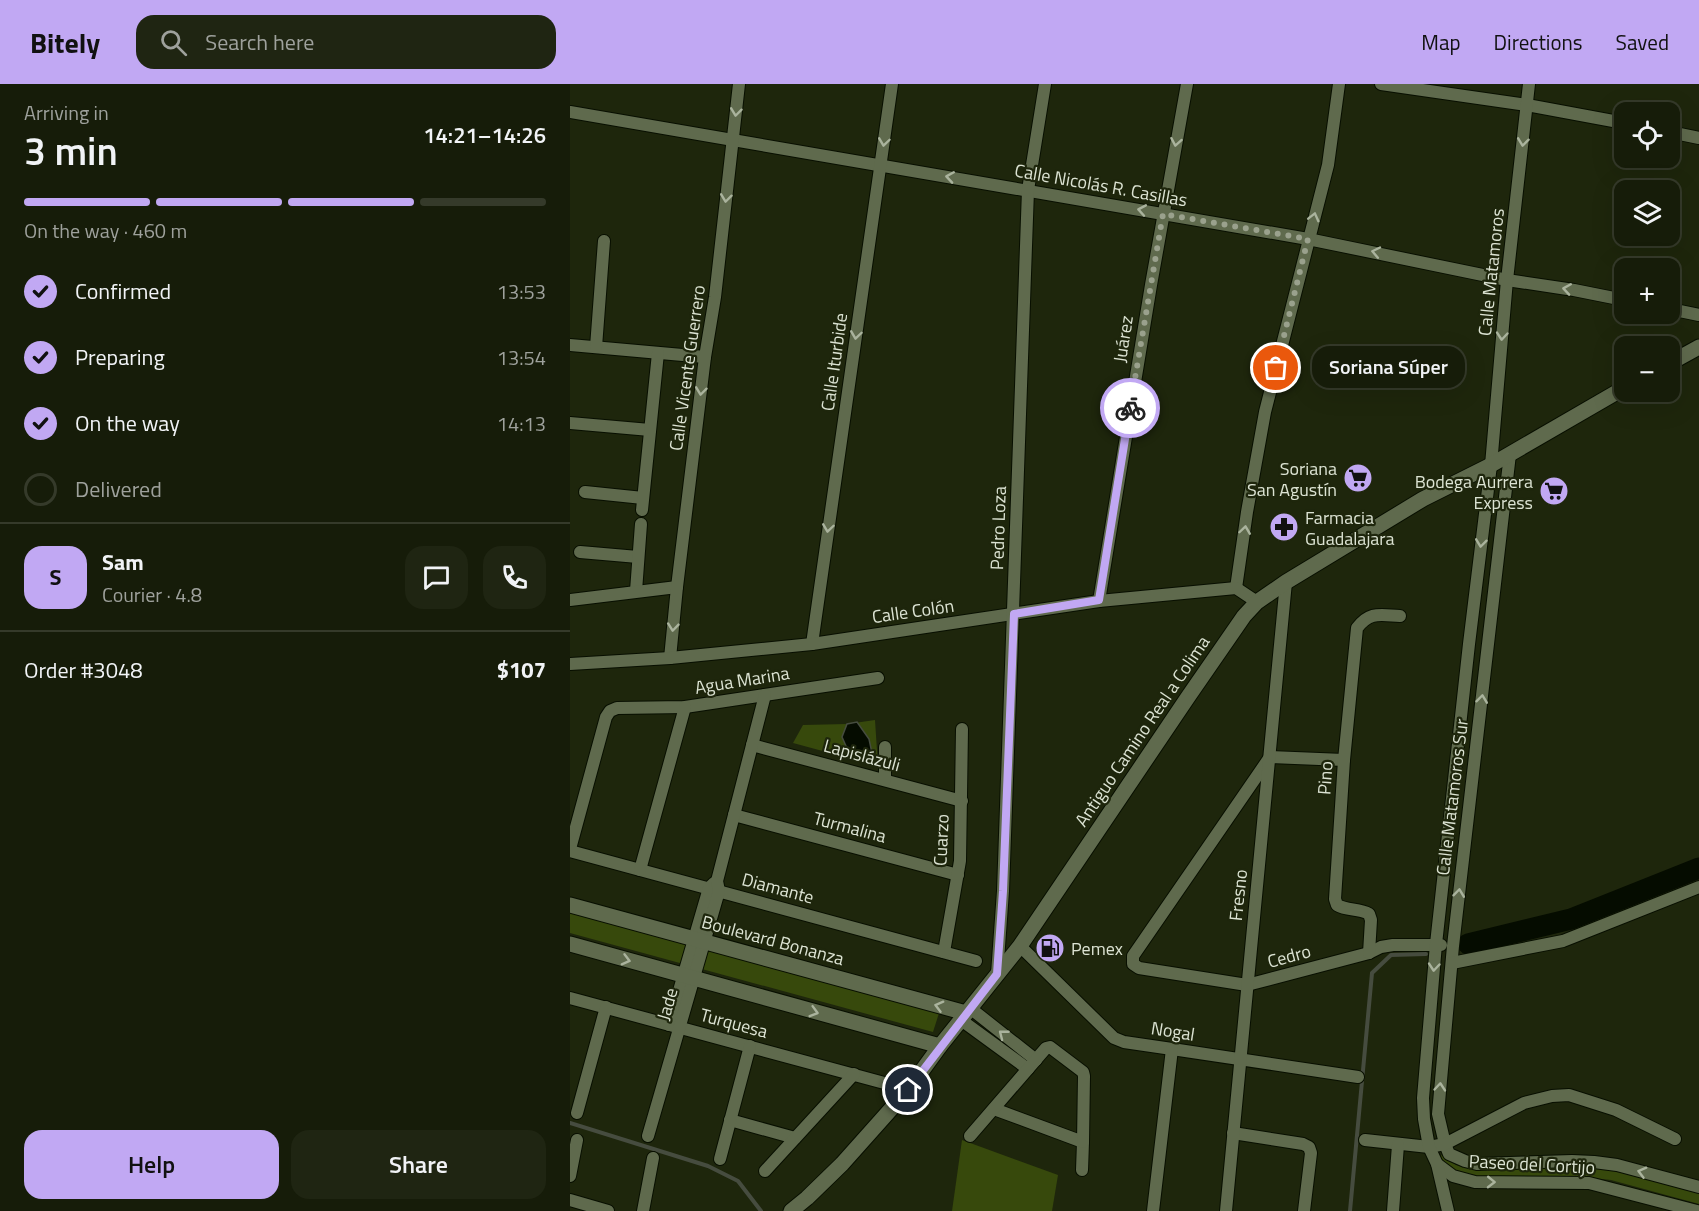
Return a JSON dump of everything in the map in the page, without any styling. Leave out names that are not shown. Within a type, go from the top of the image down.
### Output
[{"type":"main road","points":[[1680,357],[1699,347]]},
{"type":"main road","name":"Antiguo Camino Real a Colima","points":[[791,1211],[842,1164],[908,1090],[1020,946],[1188,697],[1244,616],[1257,602],[1423,499],[1491,465],[1614,393]]},
{"type":"main road","name":"Boulevard Bonanza","points":[[570,905],[966,1014]]},
{"type":"main road","points":[[570,944],[940,1046]]},
{"type":"street","name":"Calle Vicente Guerrero","points":[[670,658],[739,84]]},
{"type":"street","name":"Calle Iturbide","points":[[812,644],[892,84]]},
{"type":"street","name":"Pedro Loza","points":[[997,974],[1003,891],[1014,614],[1028,190],[1045,84]]},
{"type":"street","name":"Juárez","points":[[1099,600],[1186,84]]},
{"type":"street","points":[[1257,602],[1236,588],[1247,512],[1265,412],[1328,165],[1339,84]]},
{"type":"street","points":[[1381,84],[1527,105],[1614,121]]},
{"type":"street","name":"Calle Matamoros","points":[[1491,465],[1507,280],[1529,84]]},
{"type":"street","name":"Calle Nicolás R. Casillas","points":[[570,112],[1308,239],[1507,280],[1614,298]]},
{"type":"street","points":[[1680,134],[1699,138]]},
{"type":"street","points":[[596,347],[604,241]]},
{"type":"street","points":[[1680,311],[1699,315]]},
{"type":"street","points":[[570,345],[705,357]]},
{"type":"street","points":[[585,492],[643,504],[658,352]]},
{"type":"street","points":[[570,423],[650,430]]},
{"type":"street","name":"Calle Matamoros Sur","points":[[1445,1144],[1438,1114],[1453,946],[1510,454]]},
{"type":"street","name":"Calle Matamoros Sur","points":[[1448,1211],[1437,1164],[1429,1147],[1423,1098],[1436,944],[1491,465]]},
{"type":"street","points":[[636,591],[641,524]]},
{"type":"street","points":[[580,552],[638,557]]},
{"type":"street","name":"Fresno","points":[[1226,1211],[1286,582]]},
{"type":"street","points":[[570,600],[677,587]]},
{"type":"street","name":"Calle Colón","points":[[570,664],[670,658],[812,644],[1099,600],[1236,588]]},
{"type":"street","name":"Pino","points":[[1369,953],[1371,920],[1369,914],[1364,911],[1342,908],[1336,905],[1335,899],[1344,760],[1357,628],[1362,621],[1373,615],[1400,616]]},
{"type":"street","points":[[1469,644],[1488,645]]},
{"type":"street","name":"Agua Marina","points":[[570,850],[606,717],[610,711],[617,708],[685,707],[878,678]]},
{"type":"street","name":"Jade","points":[[648,1137],[674,1026],[715,886],[765,695]]},
{"type":"street","points":[[640,870],[685,707]]},
{"type":"street","name":"Cuarzo","points":[[944,952],[960,861],[962,729]]},
{"type":"street","name":"Lapislázuli","points":[[752,745],[962,801]]},
{"type":"street","points":[[885,747],[885,780]]},
{"type":"street","points":[[1270,757],[1344,760]]},
{"type":"street","name":"Cedro","points":[[1270,757],[1133,956],[1133,964],[1139,968],[1247,986],[1369,953],[1381,947],[1436,944],[1453,946]]},
{"type":"street","name":"Turmalina","points":[[734,814],[957,875]]},
{"type":"street","name":"Diamante","points":[[570,850],[640,870],[715,886],[976,961]]},
{"type":"street","points":[[1452,963],[1563,941],[1699,887]]},
{"type":"street","name":"Nogal","points":[[1020,946],[1114,1038],[1358,1077]]},
{"type":"street","name":"Turquesa","points":[[570,998],[888,1084]]},
{"type":"street","points":[[577,1113],[606,1007]]},
{"type":"street","points":[[966,1014],[1032,1064]]},
{"type":"street","points":[[720,1159],[750,1046]]},
{"type":"street","points":[[970,1136],[1046,1048],[1052,1047],[1083,1072],[1085,1078],[1082,1170]]},
{"type":"street","points":[[1153,1211],[1172,1049]]},
{"type":"street","points":[[765,1171],[854,1074]]},
{"type":"street","points":[[1365,1140],[1429,1147],[1445,1144],[1524,1102],[1569,1095],[1617,1110],[1675,1139]]},
{"type":"street","points":[[994,1109],[1083,1142]]},
{"type":"street","points":[[730,1120],[795,1138]]},
{"type":"street","points":[[1233,1133],[1303,1144],[1309,1147],[1311,1153],[1304,1211]]},
{"type":"street","points":[[570,1176],[577,1140]]},
{"type":"street","name":"Paseo del Cortijo","points":[[1445,1144],[1449,1154],[1477,1164],[1594,1162],[1617,1165],[1699,1187]]},
{"type":"street","points":[[1393,1211],[1398,1145]]},
{"type":"street","points":[[643,1211],[653,1158]]},
{"type":"street","name":"Paseo del Cortijo","points":[[1437,1164],[1453,1176],[1475,1182],[1589,1183],[1697,1211]]},
{"type":"street","points":[[570,1200],[608,1211]]},
{"type":"green space","points":[[875,720],[878,766],[793,743],[803,725],[847,724]]},
{"type":"green space","points":[[570,908],[940,1010],[933,1032],[570,933]]},
{"type":"green space","points":[[962,1140],[1058,1175],[1052,1211],[952,1211]]},
{"type":"green space","points":[[1441,1155],[1456,1165],[1475,1170],[1573,1166],[1616,1170],[1699,1193],[1699,1204],[1611,1180],[1575,1176],[1474,1179],[1442,1165]]},
{"type":"shaded area","points":[[857,722],[869,739],[872,753],[865,762],[850,755],[842,737],[847,724]]},
{"type":"waterway","points":[[1468,944],[1571,919],[1699,868]]},
{"type":"waterway","points":[[1462,947],[1468,944]]},
{"type":"waterway","points":[[1350,1211],[1372,973],[1391,955],[1426,954]]},
{"type":"waterway","points":[[570,1123],[708,1166],[738,1181],[761,1211]]},
{"type":"way so far","points":[[1130,408],[1163,214],[1308,239],[1276,368]]},
{"type":"place","name":"Soriana Súper","points":[[1276,368]]},
{"type":"place","name":"Soriana San Agustín","points":[[1358,478]]},
{"type":"place","name":"Bodega Aurrera Express","points":[[1554,491]]},
{"type":"place","name":"Farmacia Guadalajara","points":[[1284,527]]},
{"type":"place","name":"Pemex","points":[[1050,948]]},
{"type":"route","points":[[908,1090],[997,974],[1003,891],[1014,614],[1099,600],[1130,408]]}]
